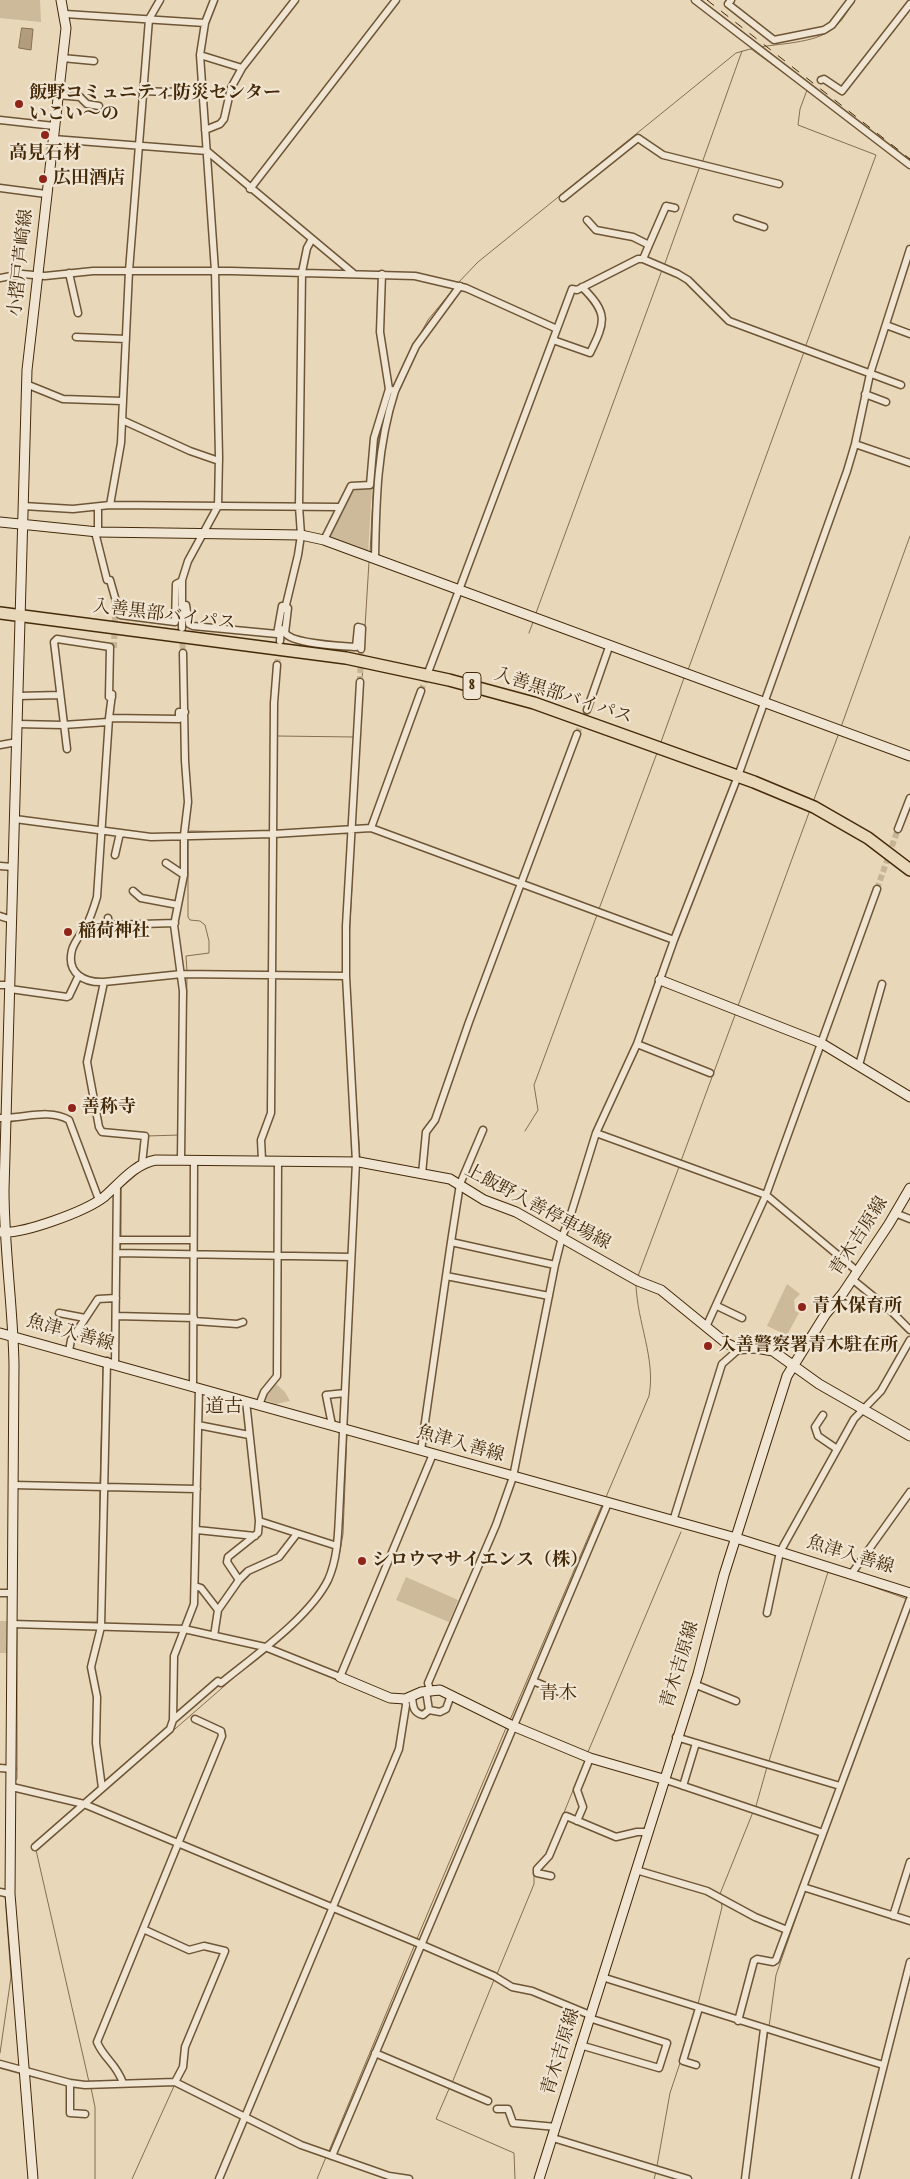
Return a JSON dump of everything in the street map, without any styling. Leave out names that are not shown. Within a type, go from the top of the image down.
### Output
[{"type":"highway","name":"入善黒部バイパス","points":[[0,613],[346,658],[423,674],[534,703],[738,776],[842,821],[910,870]]},
{"type":"main road","name":"小摺戸芦崎線","points":[[33,2179],[10,1894],[13,1335],[4,1278],[2,1233],[3,1118],[10,987],[26,384],[66,28],[64,1]]},
{"type":"main road","points":[[0,522],[97,532],[301,535],[324,540],[609,647],[910,756]]},
{"type":"main road","points":[[660,980],[821,1043],[910,1097]]},
{"type":"main road","name":"上飯野入善停車場線","points":[[2,1233],[35,1227],[99,1200],[142,1164],[156,1160],[356,1162],[450,1179],[484,1200],[511,1209],[638,1281],[661,1290],[726,1343],[739,1349],[756,1348],[773,1351],[819,1384],[865,1408],[910,1436]]},
{"type":"main road","name":"青木吉原線","points":[[539,2179],[694,1684],[784,1382],[792,1366],[825,1315],[855,1275],[910,1188]]},
{"type":"main road","name":"魚津入善線","points":[[0,1333],[13,1335],[513,1477],[736,1538],[852,1573],[910,1593]]},
{"type":"main road","points":[[340,1677],[390,1698],[409,1698],[428,1691],[440,1690],[514,1726],[590,1758],[663,1779]]},
{"type":"street","points":[[110,505],[122,420],[129,271],[149,19],[160,0]]},
{"type":"street","points":[[182,628],[182,580],[188,561],[201,534],[218,506],[216,271],[200,56],[205,23],[214,0]]},
{"type":"street","points":[[205,130],[220,124],[224,119],[231,88],[242,68],[295,0]]},
{"type":"street","points":[[250,189],[396,0]]},
{"type":"street","points":[[695,0],[910,165]]},
{"type":"street","points":[[727,1],[774,40],[824,30],[832,25],[851,0]]},
{"type":"street","points":[[821,80],[824,79],[842,91],[910,4]]},
{"type":"street","points":[[65,14],[205,23]]},
{"type":"street","points":[[200,56],[242,68]]},
{"type":"street","points":[[62,58],[94,61]]},
{"type":"street","points":[[142,91],[168,92],[202,89]]},
{"type":"street","points":[[57,95],[80,97],[87,104],[99,106]]},
{"type":"street","points":[[0,120],[54,126]]},
{"type":"street","points":[[563,198],[638,138],[663,155],[779,184]]},
{"type":"street","points":[[53,139],[207,151],[250,189],[353,273]]},
{"type":"street","points":[[0,188],[46,194]]},
{"type":"street","points":[[643,259],[666,206],[675,208]]},
{"type":"street","points":[[738,218],[764,227]]},
{"type":"street","points":[[587,220],[596,230],[633,237],[649,246]]},
{"type":"street","points":[[280,641],[301,535],[299,506],[302,272],[307,248],[312,239]]},
{"type":"street","points":[[429,1710],[428,1683],[496,1525],[513,1477],[555,1265],[562,1237],[596,1133],[637,1044],[674,940],[738,776],[855,444],[870,374],[910,248]]},
{"type":"street","points":[[429,670],[572,289],[577,290],[638,259],[643,259],[688,280],[728,321],[901,385]]},
{"type":"street","points":[[0,278],[22,274],[38,276],[129,271],[302,272],[415,276],[460,286],[557,329]]},
{"type":"street","points":[[69,273],[78,313]]},
{"type":"street","points":[[375,559],[380,455],[392,390],[380,332],[382,274]]},
{"type":"street","points":[[324,540],[351,486],[370,485],[374,438],[392,390],[416,346],[460,286]]},
{"type":"street","points":[[553,340],[590,353],[604,322],[602,311],[596,301],[582,287]]},
{"type":"street","points":[[886,325],[910,334]]},
{"type":"street","points":[[76,338],[126,339]]},
{"type":"street","points":[[26,384],[63,399],[122,401]]},
{"type":"street","points":[[865,394],[886,402]]},
{"type":"street","points":[[122,420],[190,451],[219,461]]},
{"type":"street","points":[[855,444],[910,463]]},
{"type":"street","points":[[23,506],[73,509],[110,505],[339,507]]},
{"type":"street","points":[[98,507],[97,532],[115,616]]},
{"type":"street","points":[[107,580],[110,580],[120,615],[175,622],[174,594],[176,584],[182,580]]},
{"type":"street","points":[[182,580],[186,586],[186,611],[189,624],[193,626],[277,634],[280,612],[282,606],[286,606]]},
{"type":"street","points":[[286,606],[288,608],[285,633],[287,636],[297,640],[356,648],[358,627],[362,628],[361,649]]},
{"type":"street","points":[[66,749],[54,642],[57,640],[110,647],[109,697],[112,697]]},
{"type":"street","points":[[586,710],[609,647]]},
{"type":"street","points":[[114,648],[97,897],[87,924],[72,949],[71,957],[78,977],[84,980],[104,982],[182,974],[346,976]]},
{"type":"street","points":[[181,1159],[182,974],[175,923],[184,875],[184,835],[188,802],[183,652]]},
{"type":"street","points":[[262,1160],[261,1140],[271,1112],[273,834],[277,665]]},
{"type":"street","points":[[172,1720],[218,1681],[221,1683],[265,1647],[318,1596],[328,1579],[338,1546],[356,1162],[346,976],[350,829],[360,682]]},
{"type":"street","points":[[371,828],[421,691]]},
{"type":"street","points":[[18,696],[60,695]]},
{"type":"street","points":[[18,724],[63,725],[108,720],[179,719],[179,712],[185,712]]},
{"type":"street","points":[[422,1174],[426,1132],[435,1120],[468,1022],[522,884],[577,734]]},
{"type":"street","points":[[0,744],[17,742]]},
{"type":"street","points":[[898,829],[910,798]]},
{"type":"street","points":[[15,819],[151,837],[273,834],[371,828],[674,940]]},
{"type":"street","points":[[114,855],[120,833]]},
{"type":"street","points":[[166,863],[184,875]]},
{"type":"street","points":[[0,866],[13,868]]},
{"type":"street","points":[[706,1327],[766,1195],[877,889]]},
{"type":"street","points":[[133,891],[141,898],[178,905]]},
{"type":"street","points":[[0,916],[12,920]]},
{"type":"street","points":[[108,918],[109,925],[175,923]]},
{"type":"street","points":[[0,985],[66,998],[69,996],[78,977]]},
{"type":"street","points":[[104,982],[87,1062],[99,1127],[102,1132],[109,1134],[145,1136],[142,1164]]},
{"type":"street","points":[[859,1065],[882,984]]},
{"type":"street","points":[[637,1044],[710,1073]]},
{"type":"street","points":[[3,1118],[50,1115],[62,1116],[69,1120],[99,1200]]},
{"type":"street","points":[[421,1450],[460,1184],[483,1130]]},
{"type":"street","points":[[596,1133],[766,1195],[855,1275],[910,1330]]},
{"type":"street","points":[[35,1846],[170,1729],[172,1720],[174,1656],[194,1604],[195,1586],[198,1425],[192,1256],[194,1160]]},
{"type":"street","points":[[259,1405],[264,1392],[277,1376],[278,1161]]},
{"type":"street","points":[[102,1788],[96,1743],[96,1697],[91,1667],[101,1627],[103,1488],[116,1316],[118,1253],[117,1184]]},
{"type":"street","points":[[895,1213],[910,1219]]},
{"type":"street","points":[[118,1240],[193,1240]]},
{"type":"street","points":[[451,1242],[555,1265]]},
{"type":"street","points":[[118,1253],[192,1256],[351,1257]]},
{"type":"street","points":[[446,1276],[548,1296]]},
{"type":"street","points":[[69,1351],[70,1340],[98,1299],[116,1298]]},
{"type":"street","points":[[717,1306],[742,1318]]},
{"type":"street","points":[[59,1313],[85,1318]]},
{"type":"street","points":[[116,1316],[237,1324],[243,1322]]},
{"type":"street","points":[[767,1614],[780,1552],[854,1419],[889,1379],[910,1340]]},
{"type":"street","points":[[673,1521],[722,1364],[739,1349]]},
{"type":"street","points":[[332,1425],[326,1395],[345,1393]]},
{"type":"street","points":[[239,1580],[227,1562],[228,1557],[258,1533],[259,1521],[246,1401]]},
{"type":"street","points":[[823,1415],[815,1427],[818,1436],[837,1449]]},
{"type":"street","points":[[198,1425],[249,1435]]},
{"type":"street","points":[[12,1624],[184,1629],[265,1647],[340,1677],[433,1454]]},
{"type":"street","points":[[13,1485],[197,1489]]},
{"type":"street","points":[[852,1573],[910,1492]]},
{"type":"street","points":[[332,2156],[608,1503]]},
{"type":"street","points":[[259,1521],[338,1546]]},
{"type":"street","points":[[196,1530],[255,1536]]},
{"type":"street","points":[[214,1636],[218,1610],[239,1580],[248,1571],[279,1557],[296,1534]]},
{"type":"street","points":[[195,1586],[202,1588],[218,1610]]},
{"type":"street","points":[[0,1593],[12,1593]]},
{"type":"street","points":[[738,2021],[754,1961],[757,1959],[773,1962],[776,1960],[910,1599]]},
{"type":"street","points":[[533,1681],[567,1695]]},
{"type":"street","points":[[694,1684],[736,1701]]},
{"type":"street","points":[[409,1698],[416,1712],[423,1715],[429,1710],[443,1712],[451,1695]]},
{"type":"street","points":[[220,2179],[398,1749],[409,1698]]},
{"type":"street","points":[[123,2083],[118,2069],[100,2049],[97,2042],[222,1736],[221,1731],[195,1719]]},
{"type":"street","points":[[676,1737],[840,1786]]},
{"type":"street","points":[[683,1786],[696,1743]]},
{"type":"street","points":[[577,1821],[583,1807],[577,1790],[590,1758]]},
{"type":"street","points":[[0,1768],[12,1768]]},
{"type":"street","points":[[663,1779],[823,1833]]},
{"type":"street","points":[[12,1787],[84,1804],[420,1944],[494,1976],[512,1987],[532,1991],[589,2017],[667,2043],[659,2068],[580,2046]]},
{"type":"street","points":[[551,1876],[537,1873],[537,1869],[549,1856],[566,1816],[616,1837],[637,1832],[647,1832]]},
{"type":"street","points":[[893,1916],[910,1862]]},
{"type":"street","points":[[636,1870],[707,1891],[755,1918],[786,1930]]},
{"type":"street","points":[[803,1887],[910,1921]]},
{"type":"street","points":[[0,1892],[10,1894]]},
{"type":"street","points":[[142,1929],[189,1950],[204,1946],[225,1951],[185,2047],[183,2067],[175,2082]]},
{"type":"street","points":[[855,2179],[910,1962]]},
{"type":"street","points":[[602,1977],[883,2065]]},
{"type":"street","points":[[696,2065],[683,2061],[698,2008]]},
{"type":"street","points":[[745,2179],[764,2029]]},
{"type":"street","points":[[375,2053],[488,2101]]},
{"type":"street","points":[[0,2064],[70,2083],[175,2082],[301,2145],[389,2176],[409,2179]]},
{"type":"street","points":[[70,2083],[70,2113],[85,2114]]},
{"type":"street","points":[[497,2109],[508,2109],[513,2123],[556,2127]]},
{"type":"street","points":[[552,2138],[688,2179]]},
{"type":"shaded area","points":[[0,0],[40,0],[41,22],[0,18]]},
{"type":"shaded area","points":[[22,28],[33,29],[31,50],[19,48]]},
{"type":"shaded area","points":[[372,487],[368,554],[327,539],[352,488]]},
{"type":"shaded area","points":[[787,1284],[800,1294],[794,1300],[795,1311],[799,1313],[787,1335],[767,1326]]},
{"type":"shaded area","points":[[276,1384],[285,1392],[290,1401],[276,1404],[265,1400],[266,1394]]},
{"type":"shaded area","points":[[406,1577],[458,1600],[449,1622],[396,1600]]},
{"type":"shaded area","points":[[0,1621],[9,1621],[9,1653],[0,1653]]},
{"type":"waterway","points":[[760,47],[811,39],[829,32],[844,17],[855,0]]},
{"type":"waterway","points":[[457,284],[478,262],[736,53],[754,48]]},
{"type":"waterway","points":[[751,49],[807,90],[800,109],[798,125],[876,155],[806,345]]},
{"type":"waterway","points":[[702,163],[742,51]]},
{"type":"waterway","points":[[664,266],[700,166]]},
{"type":"waterway","points":[[536,613],[662,270]]},
{"type":"waterway","points":[[407,358],[428,320],[455,287]]},
{"type":"waterway","points":[[688,670],[804,352]]},
{"type":"waterway","points":[[388,404],[390,396]]},
{"type":"waterway","points":[[376,448],[380,430]]},
{"type":"waterway","points":[[370,553],[375,459]]},
{"type":"waterway","points":[[841,727],[910,536]]},
{"type":"waterway","points":[[365,627],[369,562]]},
{"type":"waterway","points":[[529,633],[533,622]]},
{"type":"waterway","points":[[362,680],[363,666]]},
{"type":"waterway","points":[[661,742],[684,678]]},
{"type":"waterway","points":[[813,802],[839,733]]},
{"type":"waterway","points":[[276,736],[354,737]]},
{"type":"waterway","points":[[599,909],[657,753]]},
{"type":"waterway","points":[[738,1006],[810,810]]},
{"type":"waterway","points":[[270,823],[270,832]]},
{"type":"waterway","points":[[189,833],[190,831],[241,832]]},
{"type":"waterway","points":[[187,971],[186,956],[209,953],[209,941],[205,925],[200,921],[190,920],[188,917],[188,840]]},
{"type":"waterway","points":[[349,942],[353,866]]},
{"type":"waterway","points":[[525,1131],[538,1110],[534,1085],[597,915]]},
{"type":"waterway","points":[[184,1135],[187,978]]},
{"type":"waterway","points":[[681,1161],[735,1015]]},
{"type":"waterway","points":[[351,1016],[360,1159]]},
{"type":"waterway","points":[[147,1136],[180,1135]]},
{"type":"waterway","points":[[357,1209],[359,1166]]},
{"type":"waterway","points":[[638,1276],[679,1167]]},
{"type":"waterway","points":[[121,1239],[121,1188],[142,1170]]},
{"type":"waterway","points":[[120,1251],[121,1243]]},
{"type":"waterway","points":[[347,1426],[355,1248]]},
{"type":"waterway","points":[[119,1300],[120,1255]]},
{"type":"waterway","points":[[606,1497],[649,1396],[650,1368],[639,1313],[636,1284]]},
{"type":"waterway","points":[[82,1360],[103,1367],[100,1485]]},
{"type":"waterway","points":[[339,1556],[343,1534],[347,1433]]},
{"type":"waterway","points":[[99,1573],[100,1489]]},
{"type":"waterway","points":[[510,1720],[602,1505]]},
{"type":"waterway","points":[[588,1752],[681,1532]]},
{"type":"waterway","points":[[312,1608],[325,1592],[337,1562]]},
{"type":"waterway","points":[[769,1761],[828,1572],[834,1573]]},
{"type":"waterway","points":[[857,1581],[907,1599]]},
{"type":"waterway","points":[[61,1622],[98,1622]]},
{"type":"waterway","points":[[15,1782],[17,1778],[17,1626]]},
{"type":"waterway","points":[[90,1803],[245,1668]]},
{"type":"waterway","points":[[416,1941],[506,1728]]},
{"type":"waterway","points":[[563,1815],[585,1761]]},
{"type":"waterway","points":[[756,1806],[767,1767]]},
{"type":"waterway","points":[[39,1847],[86,1807]]},
{"type":"waterway","points":[[720,1894],[753,1812]]},
{"type":"waterway","points":[[36,1850],[89,2082]]},
{"type":"waterway","points":[[497,1974],[534,1884],[534,1867],[544,1857]]},
{"type":"waterway","points":[[807,1886],[813,1868]]},
{"type":"waterway","points":[[769,2027],[776,1975],[805,1892]]},
{"type":"waterway","points":[[0,2053],[11,1977],[5,1895]]},
{"type":"waterway","points":[[698,2004],[722,1907],[721,1901]]},
{"type":"waterway","points":[[329,2151],[415,1944]]},
{"type":"waterway","points":[[452,2083],[494,1980]]},
{"type":"waterway","points":[[761,2077],[768,2031]]},
{"type":"waterway","points":[[186,2063],[187,2055]]},
{"type":"waterway","points":[[657,2166],[670,2093],[681,2060]]},
{"type":"waterway","points":[[132,2179],[175,2084]]},
{"type":"waterway","points":[[91,2088],[95,2107],[95,2179]]},
{"type":"waterway","points":[[449,2089],[436,2119],[514,2153],[515,2179]]},
{"type":"waterway","points":[[317,2179],[326,2157]]},
{"type":"waterway","points":[[654,2179],[656,2172]]},
{"type":"tunnel","points":[[114,648],[115,616]]},
{"type":"tunnel","points":[[182,634],[183,653]]},
{"type":"tunnel","points":[[277,665],[279,647]]},
{"type":"tunnel","points":[[360,682],[361,649]]},
{"type":"tunnel","points":[[421,691],[428,673]]},
{"type":"tunnel","points":[[577,734],[587,710]]},
{"type":"tunnel","points":[[877,889],[898,829]]},
{"type":"railway","points":[[707,0],[910,159]]},
{"type":"place","name":"飯野コミュニティ防災センター いこい～の","points":[[19,104]]},
{"type":"place","name":"高見石材","points":[[45,135]]},
{"type":"place","name":"広田酒店","points":[[43,179]]},
{"type":"place","name":"稲荷神社","points":[[68,932]]},
{"type":"place","name":"善称寺","points":[[72,1108]]},
{"type":"place","name":"青木保育所","points":[[802,1307]]},
{"type":"place","name":"入善警察署青木駐在所","points":[[708,1346]]},
{"type":"place","name":"シロウマサイエンス（株）","points":[[362,1561]]},
{"type":"district","name":"道古","points":[[224,1408]]},
{"type":"district","name":"青木","points":[[558,1695]]}]
